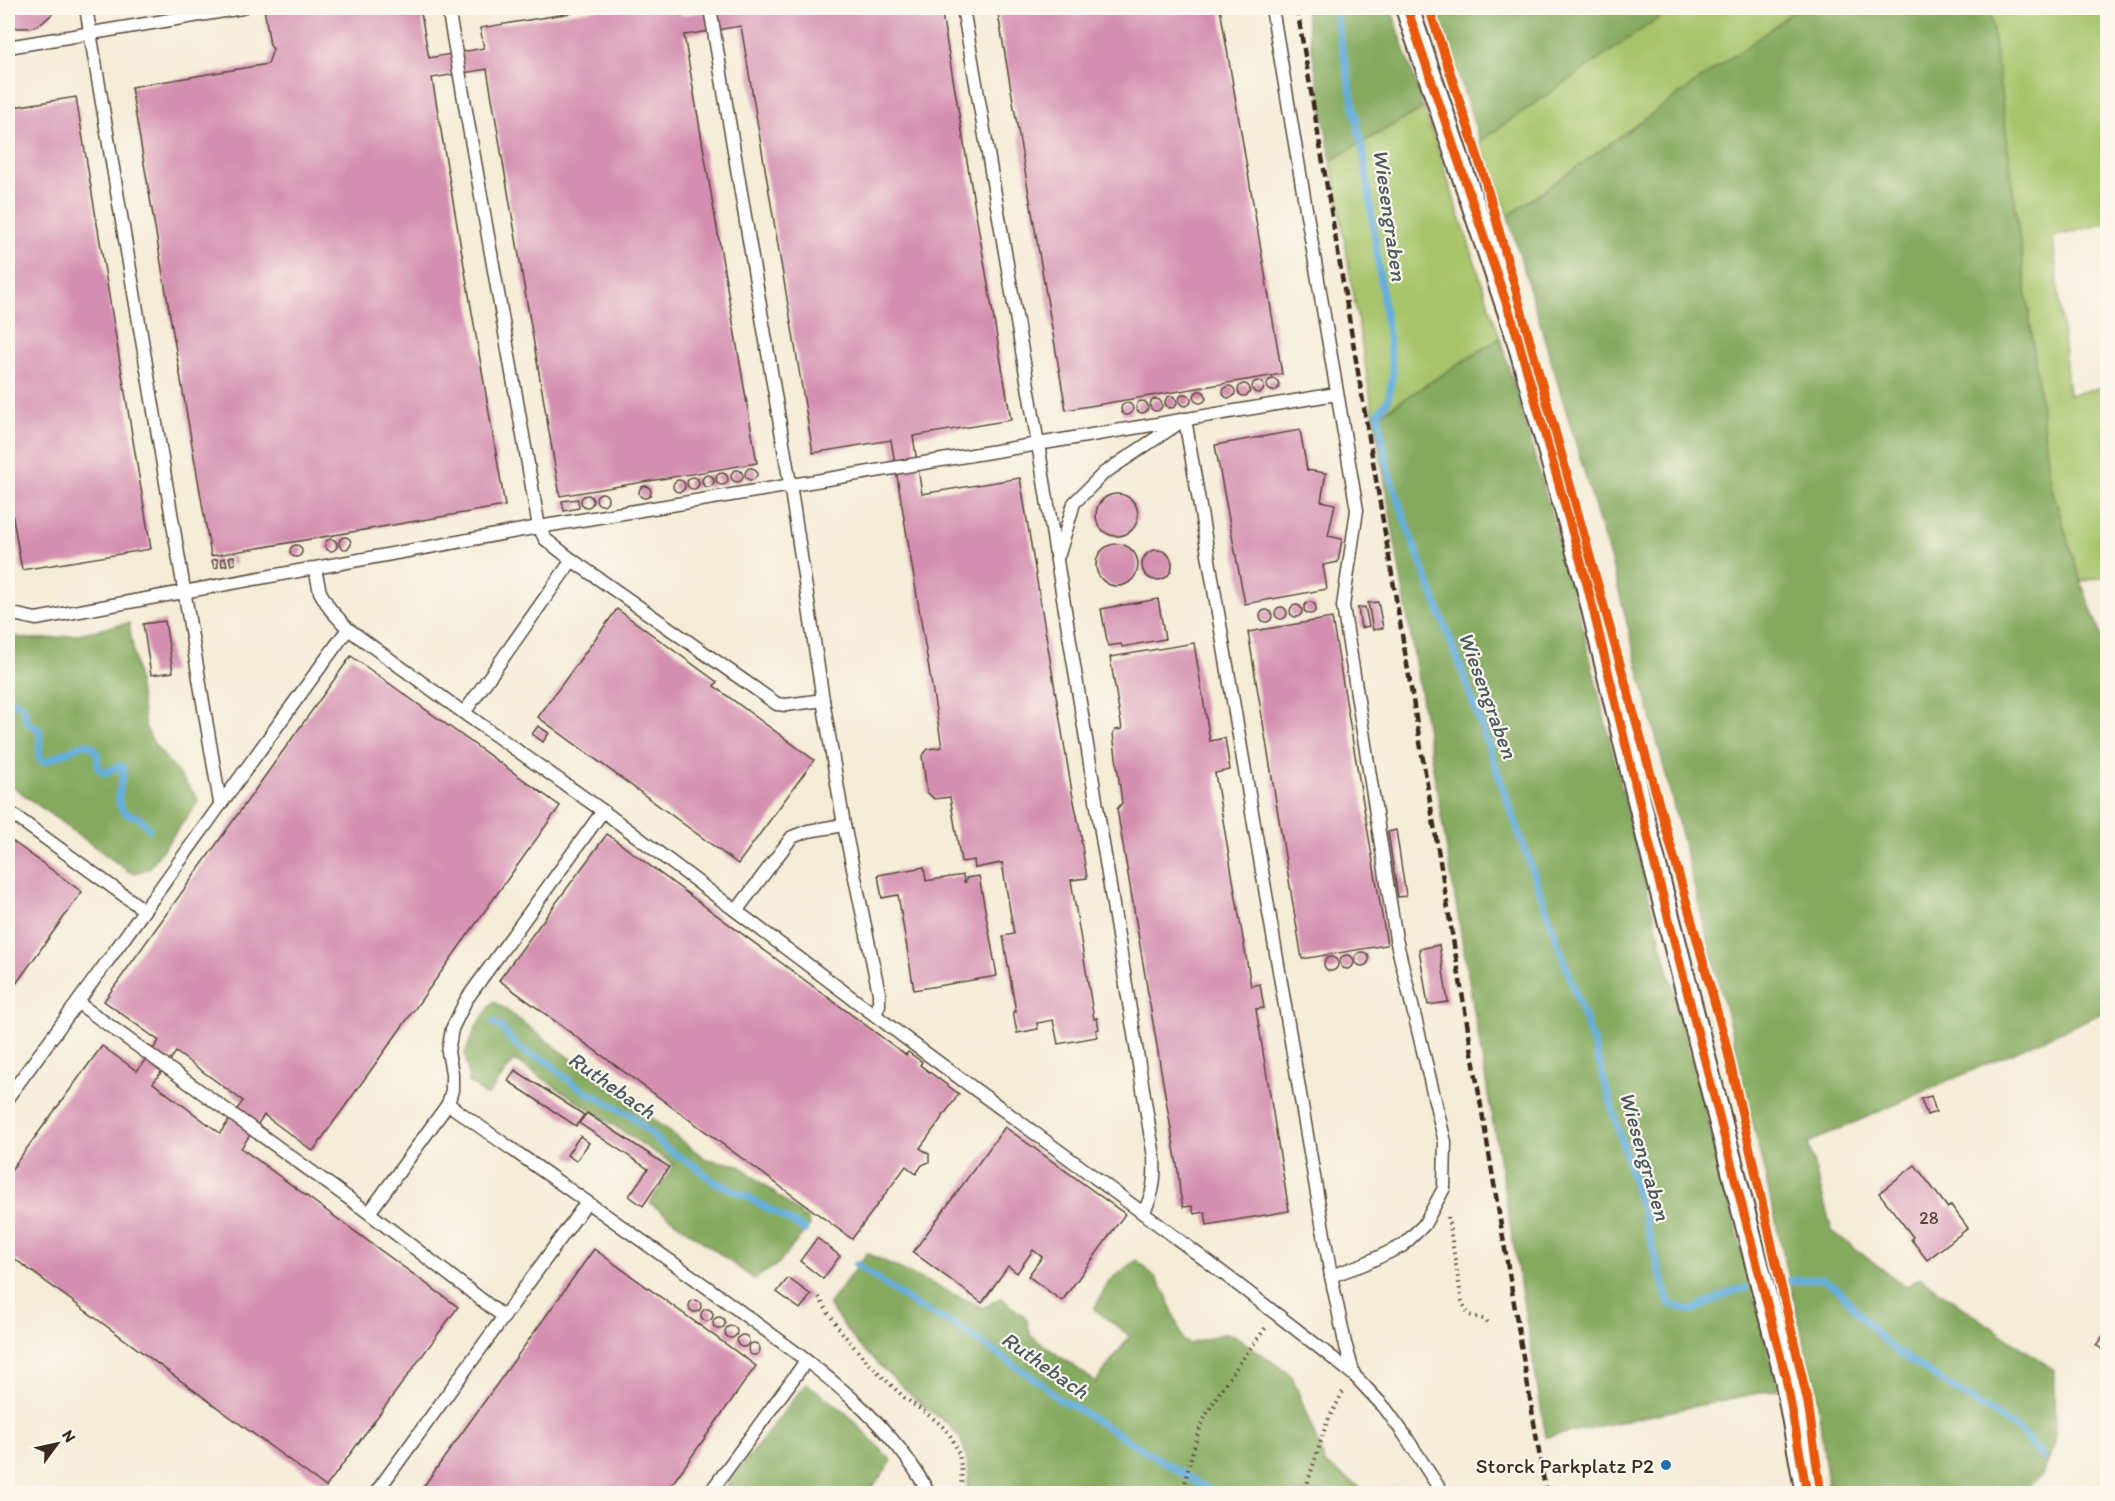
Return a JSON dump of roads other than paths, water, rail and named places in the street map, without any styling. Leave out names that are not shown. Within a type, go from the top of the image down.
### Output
[{"type":"street","points":[[1407,8],[1516,332],[1587,584],[1651,850],[1786,1378],[1807,1494]]},
{"type":"lane","points":[[86,8],[220,803]]},
{"type":"lane","points":[[8,47],[242,8]]},
{"type":"lane","points":[[448,8],[539,527],[545,539],[777,704],[823,700]]},
{"type":"lane","points":[[710,8],[790,484],[844,825],[879,993],[879,1005],[875,1015]]},
{"type":"lane","points":[[963,8],[1058,559],[1154,1157],[1155,1181],[1151,1199],[1143,1213]]},
{"type":"lane","points":[[1272,8],[1356,510],[1343,606],[1396,939],[1445,1142],[1444,1188],[1424,1225],[1402,1246],[1331,1276]]},
{"type":"lane","points":[[8,611],[14,615],[36,619],[539,527],[1336,394]]},
{"type":"lane","points":[[1058,559],[1074,502],[1104,474],[1185,419]]},
{"type":"lane","points":[[1185,419],[1331,1276],[1354,1375]]},
{"type":"lane","points":[[464,713],[572,560]]},
{"type":"lane","points":[[315,569],[320,592],[330,609],[348,629],[737,910],[1277,1313],[1354,1375],[1385,1408],[1443,1494]]},
{"type":"lane","points":[[8,1097],[348,629]]},
{"type":"lane","points":[[8,811],[144,910]]},
{"type":"lane","points":[[369,1213],[448,1104],[452,1090],[452,1073],[448,1052],[452,1029],[466,1000],[603,811]]},
{"type":"lane","points":[[737,910],[792,837],[808,831],[844,825]]},
{"type":"lane","points":[[78,1003],[369,1213],[504,1317]]},
{"type":"lane","points":[[448,1104],[680,1267],[806,1360],[841,1389],[896,1444],[918,1473],[929,1494]]},
{"type":"lane","points":[[375,1494],[587,1202]]},
{"type":"lane","points":[[709,1494],[806,1360]]},
{"type":"waterway","name":"Wiesengraben","points":[[1334,8],[1364,157],[1393,373],[1388,400],[1378,413],[1388,469],[1594,1045],[1669,1304],[1691,1311],[1733,1291],[1746,1288]]},
{"type":"waterway","name":"Ruthebach","points":[[8,704],[13,700],[24,708],[28,723],[40,732],[39,759],[44,762],[89,744],[97,753],[101,771],[105,773],[119,766],[123,767],[119,797],[121,808],[127,814],[140,818],[149,829]]},
{"type":"waterway","name":"Ruthebach","points":[[493,1022],[525,1052],[549,1062],[580,1088],[632,1116],[667,1149],[695,1166],[713,1181],[746,1196],[805,1230]]},
{"type":"waterway","name":"Ruthebach","points":[[856,1264],[916,1306],[952,1323],[1044,1385],[1058,1399],[1216,1494]]},
{"type":"waterway","name":"Wiesengraben","points":[[1788,1281],[1822,1278],[1836,1287],[1875,1332],[1897,1352],[2020,1431],[2043,1458]]},
{"type":"railway","points":[[1297,8],[1546,1494]]},
{"type":"place","name":"Storck Parkplatz P2","points":[[1666,1465]]}]
